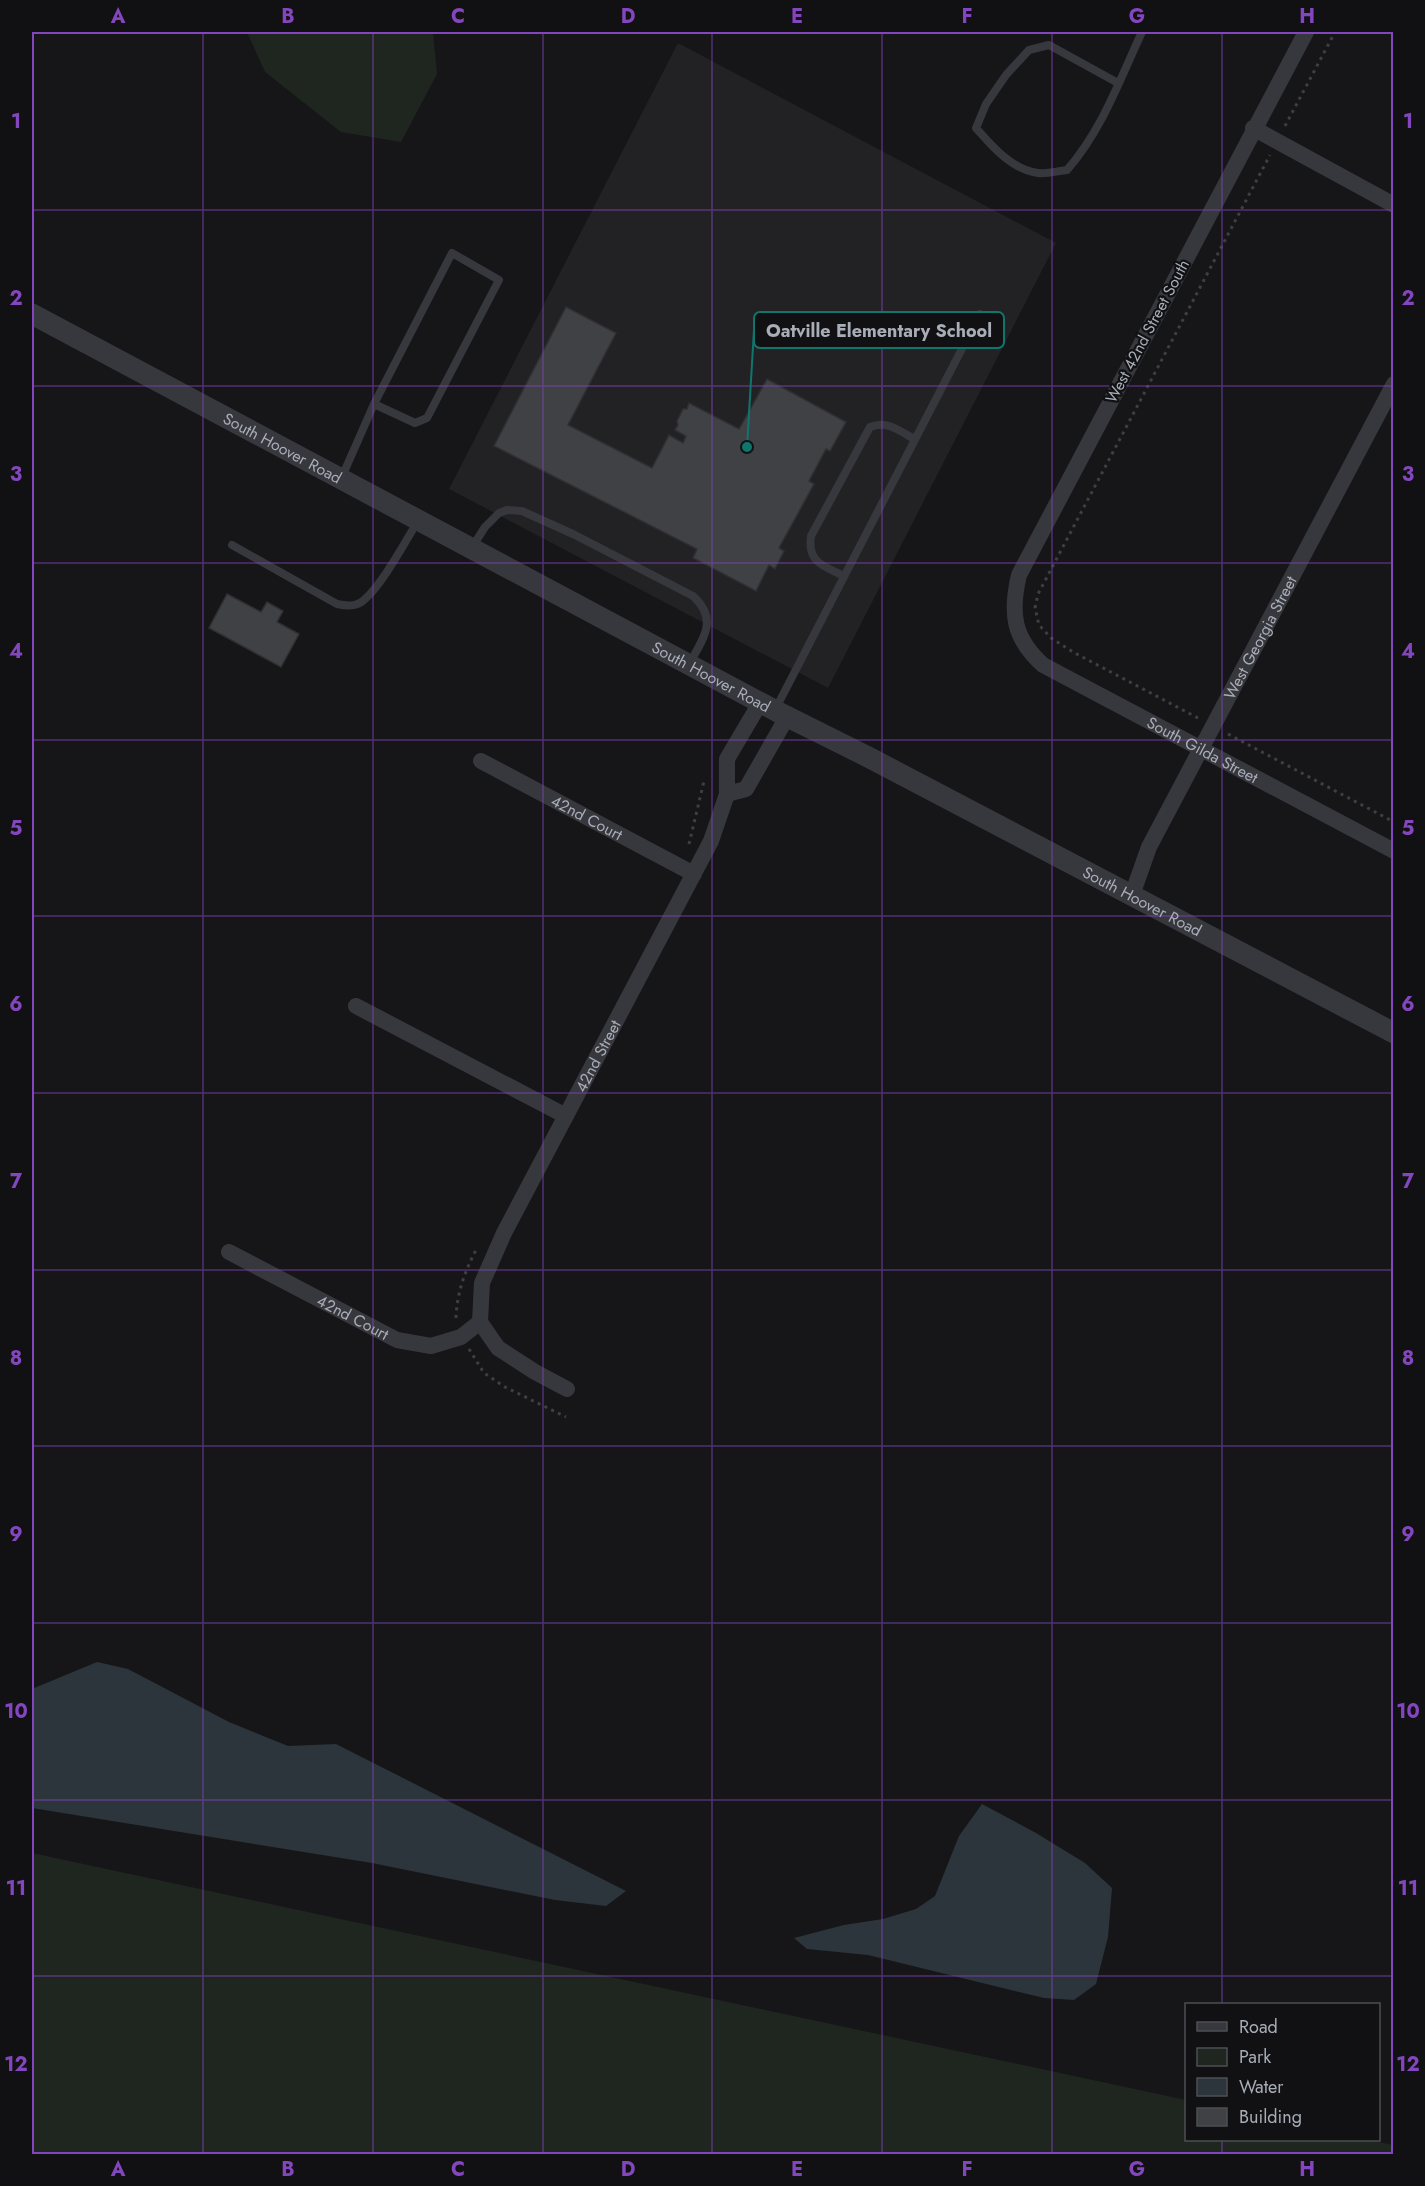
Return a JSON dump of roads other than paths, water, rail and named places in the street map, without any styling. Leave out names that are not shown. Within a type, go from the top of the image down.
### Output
[{"type":"street","name":"West 42nd Street South","points":[[1020,637],[1015,622],[1014,606],[1019,575],[1253,128],[1306,32]]},
{"type":"street","points":[[1253,128],[1394,205]]},
{"type":"street","name":"South Hoover Road","points":[[32,314],[774,710],[872,759],[1394,1033]]},
{"type":"street","name":"West Georgia Street","points":[[1132,895],[1149,847],[1394,384]]},
{"type":"street","name":"South Gilda Street","points":[[1020,637],[1031,654],[1043,665],[1394,851]]},
{"type":"street","points":[[727,794],[746,789],[774,710]]},
{"type":"street","name":"42nd Street","points":[[480,1322],[482,1283],[504,1233],[711,841],[727,794],[727,759],[774,710]]},
{"type":"street","name":"42nd Court","points":[[481,761],[694,874]]},
{"type":"street","points":[[356,1006],[566,1116]]},
{"type":"street","name":"42nd Court","points":[[229,1252],[397,1340],[431,1346],[461,1337],[480,1322]]},
{"type":"street","points":[[480,1322],[498,1348],[567,1389]]},
{"type":"lane","points":[[1118,83],[1049,45],[1029,50],[1006,75],[986,104],[976,128],[995,150],[1015,164],[1038,173],[1067,170],[1089,141],[1118,83],[1142,32]]},
{"type":"lane","points":[[341,479],[374,404],[452,253],[499,280],[427,418],[415,423],[374,404]]},
{"type":"lane","points":[[774,710],[980,315]]},
{"type":"lane","points":[[844,576],[818,562],[812,555],[810,546],[812,536],[870,427],[877,424],[888,424],[914,439]]},
{"type":"lane","points":[[471,549],[485,527],[499,513],[507,510],[522,511],[573,534],[693,596],[702,605],[708,623],[701,642],[688,664]]},
{"type":"lane","points":[[232,545],[348,607],[363,601],[382,578],[418,520]]},
{"type":"water","points":[[97,1662],[128,1669],[229,1722],[288,1746],[336,1744],[626,1891],[606,1906],[555,1900],[372,1863],[32,1808],[32,1689]]},
{"type":"water","points":[[982,1804],[1085,1863],[1112,1888],[1108,1937],[1096,1984],[1074,2000],[1044,1998],[868,1955],[807,1949],[794,1938],[844,1925],[883,1919],[916,1909],[935,1896],[959,1836]]},
{"type":"place","name":"Oatville Elementary School","points":[[747,447]]}]
